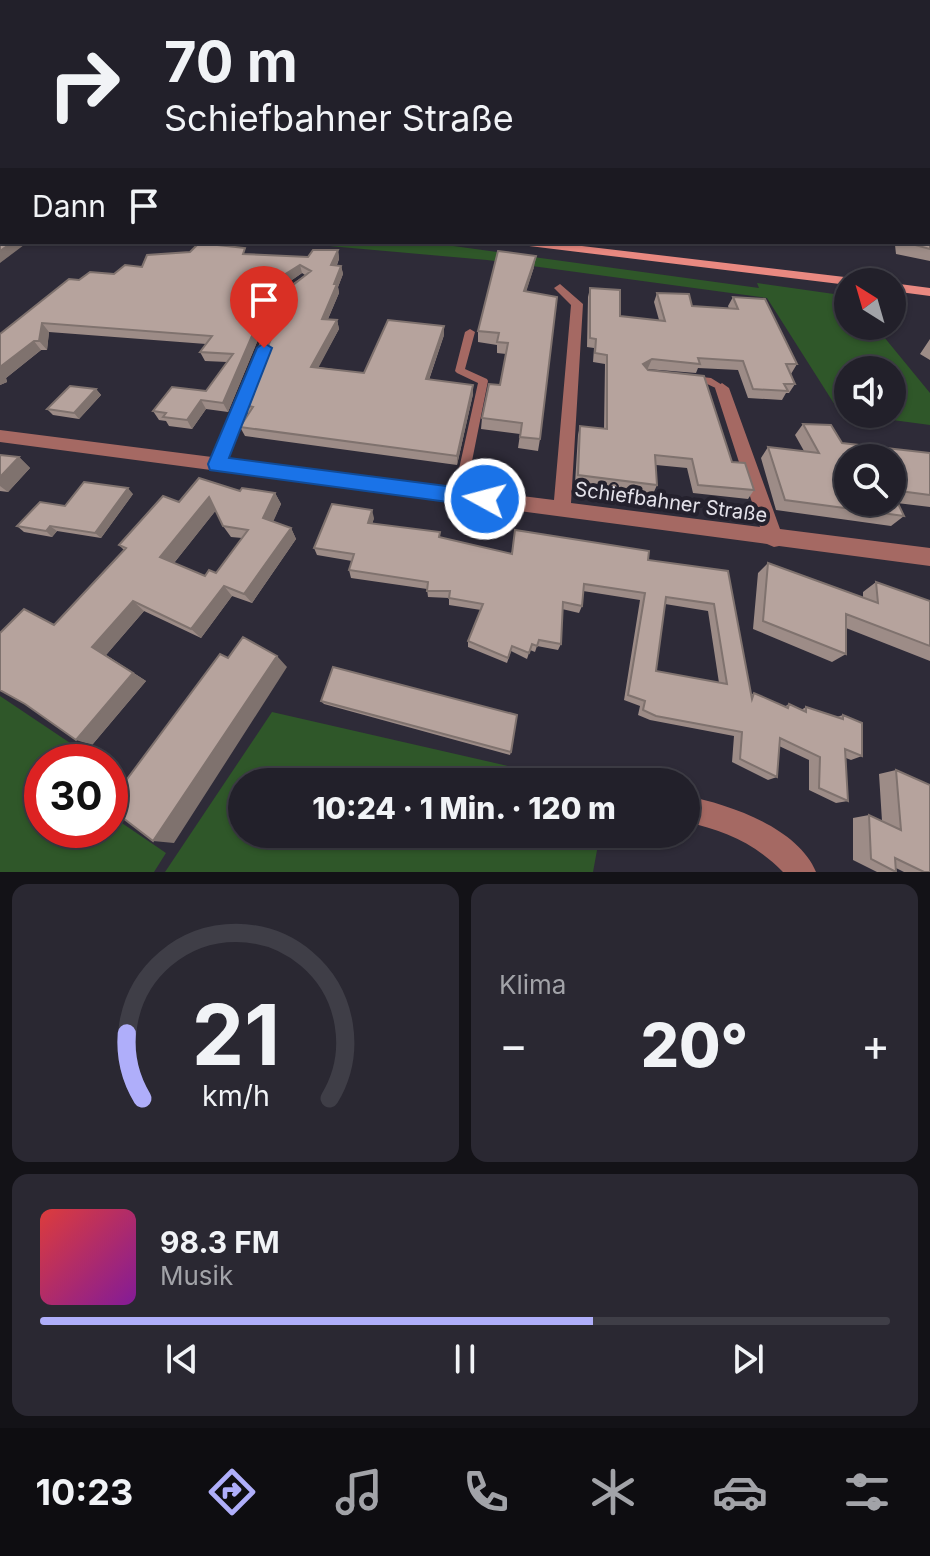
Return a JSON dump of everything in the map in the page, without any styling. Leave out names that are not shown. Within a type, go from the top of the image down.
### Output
[{"type":"main road","points":[[538,244],[834,280]]},
{"type":"main road","points":[[906,289],[930,292]]},
{"type":"street","points":[[217,464],[288,290],[304,280]]},
{"type":"street","name":"Schiefbahner Straße","points":[[560,288],[577,304],[562,509]]},
{"type":"street","name":"Schiefbahner Straße","points":[[722,388],[774,539]]},
{"type":"street","name":"Schiefbahner Straße","points":[[0,436],[930,557]]},
{"type":"street","points":[[700,811],[721,814],[770,842],[802,872]]},
{"type":"lane","points":[[459,496],[483,381],[460,371],[470,332]]},
{"type":"lane","points":[[678,377],[707,380],[722,388]]},
{"type":"green space","points":[[307,244],[439,244],[759,288],[757,283],[834,294],[834,340],[886,340],[900,356],[834,356],[834,404],[767,298],[487,260]]},
{"type":"green space","points":[[906,364],[930,393],[930,425],[906,422]]},
{"type":"green space","points":[[0,696],[72,744],[24,744],[24,848],[128,848],[128,827],[166,853],[154,872],[0,872]]},
{"type":"green space","points":[[272,712],[517,768],[235,768]]},
{"type":"green space","points":[[228,778],[228,848],[597,848],[593,872],[165,872]]},
{"type":"building","points":[[198,244],[245,248],[243,254],[308,257],[313,250],[338,250],[331,265],[341,266],[334,284],[337,284],[322,319],[337,320],[311,367],[364,373],[388,320],[444,326],[426,379],[473,385],[457,456],[240,427],[253,407],[244,405],[293,285],[311,271],[300,265],[276,280],[223,403],[201,400],[187,420],[163,417],[166,413],[153,411],[172,387],[206,391],[233,354],[200,352],[212,336],[42,323],[39,341],[34,341],[0,367],[0,334],[69,279],[79,280],[90,272],[114,274],[125,265],[142,267],[147,255],[190,252]]},
{"type":"building","points":[[911,244],[930,244],[930,249]]},
{"type":"building","points":[[498,251],[536,256],[524,291],[557,297],[540,439],[520,437],[522,423],[482,418],[489,384],[500,385],[508,343],[497,342],[499,333],[478,331]]},
{"type":"building","points":[[590,288],[620,290],[620,316],[665,321],[657,293],[689,294],[692,306],[738,309],[733,297],[765,299],[797,364],[786,364],[795,384],[784,384],[788,391],[753,389],[743,361],[698,358],[700,364],[652,359],[643,364],[648,370],[704,376],[732,462],[745,463],[754,490],[698,485],[692,459],[655,455],[657,485],[578,475],[580,426],[607,429],[607,355],[595,353],[596,339],[590,338]]},
{"type":"building","points":[[70,386],[96,389],[74,413],[47,409]]},
{"type":"building","points":[[803,424],[831,425],[842,443],[851,444],[834,444],[834,507],[785,500],[768,447],[819,453]]},
{"type":"building","points":[[906,450],[930,453],[930,495],[906,492]]},
{"type":"building","points":[[0,455],[19,457],[0,477]]},
{"type":"building","points":[[199,478],[240,491],[242,488],[275,493],[263,518],[291,528],[244,594],[224,586],[191,629],[133,601],[92,647],[133,673],[76,740],[0,690],[0,633],[24,609],[54,625],[126,548],[119,545],[163,496],[179,502]],"holes":[[[209,497],[223,526],[248,530],[216,573],[209,570],[205,576],[160,557]]]},
{"type":"building","points":[[84,482],[128,488],[95,533],[50,526],[46,531],[17,526],[40,502],[65,506]]},
{"type":"building","points":[[332,504],[372,510],[368,523],[440,532],[439,537],[512,554],[515,530],[649,551],[648,560],[728,571],[752,699],[754,693],[788,708],[789,704],[806,712],[806,707],[843,719],[843,715],[862,723],[862,756],[845,749],[848,801],[819,788],[820,757],[780,738],[777,777],[740,759],[742,732],[656,716],[643,710],[645,701],[628,695],[645,593],[584,584],[582,606],[563,602],[561,644],[539,640],[537,646],[532,644],[529,653],[512,646],[508,658],[468,641],[483,604],[449,598],[450,591],[427,591],[428,582],[349,570],[354,554],[314,548]],"holes":[[[666,597],[714,604],[727,684],[656,671]]]},
{"type":"building","points":[[768,563],[878,603],[876,582],[930,601],[930,646],[846,614],[846,654],[763,621]]},
{"type":"building","points":[[243,637],[277,656],[153,841],[128,822],[128,778],[220,654],[228,658]]},
{"type":"building","points":[[333,667],[517,715],[511,752],[321,701]]},
{"type":"building","points":[[896,770],[930,785],[930,872],[895,858],[896,872],[871,859],[869,815],[901,830]]},
{"type":"route","points":[[264,348],[217,464],[485,499]]}]
